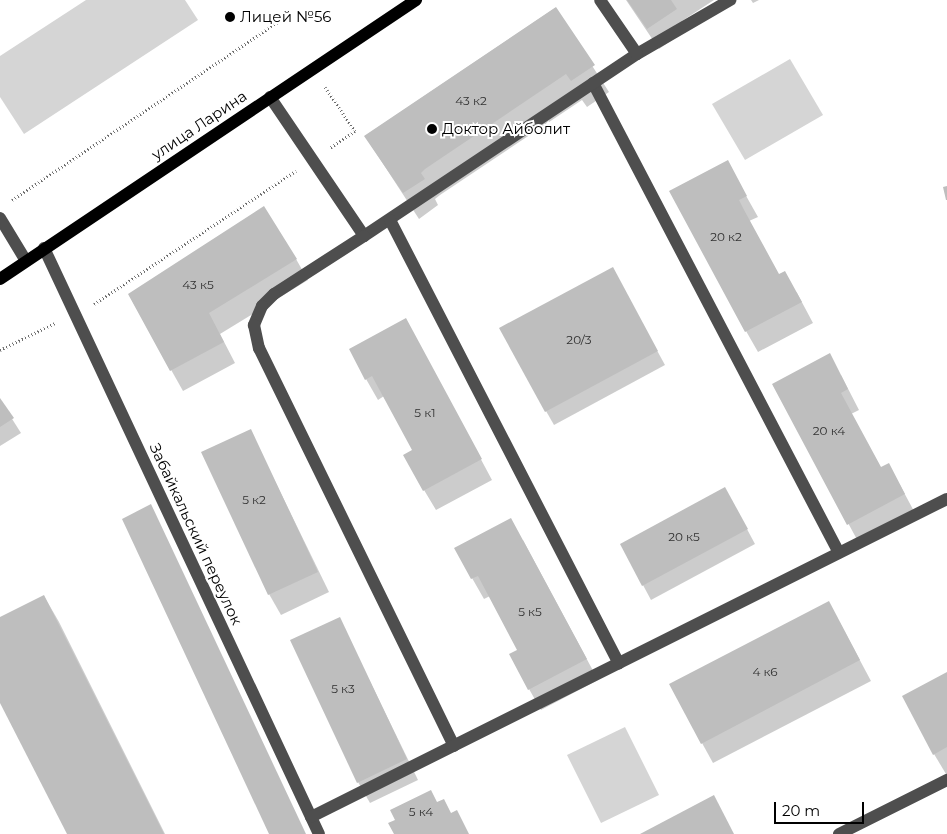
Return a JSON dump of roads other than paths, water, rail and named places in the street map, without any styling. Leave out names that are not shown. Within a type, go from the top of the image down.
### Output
[{"type":"main road","name":"улица Ларина","points":[[0,279],[416,0]]},
{"type":"street","points":[[600,0],[636,54]]},
{"type":"street","points":[[454,746],[259,348],[254,325],[262,306],[274,294],[390,220],[636,54],[730,0]]},
{"type":"street","points":[[593,83],[839,553]]},
{"type":"street","points":[[270,97],[364,236]]},
{"type":"street","points":[[0,218],[26,261]]},
{"type":"street","points":[[390,220],[619,663]]},
{"type":"street","name":"Забайкальский переулок","points":[[44,248],[319,834]]},
{"type":"street","points":[[311,817],[947,499]]},
{"type":"street","points":[[840,834],[947,780]]},
{"type":"place","name":"Лицей №56","points":[[230,17]]},
{"type":"place","name":"Доктор Айболит","points":[[432,129]]}]
